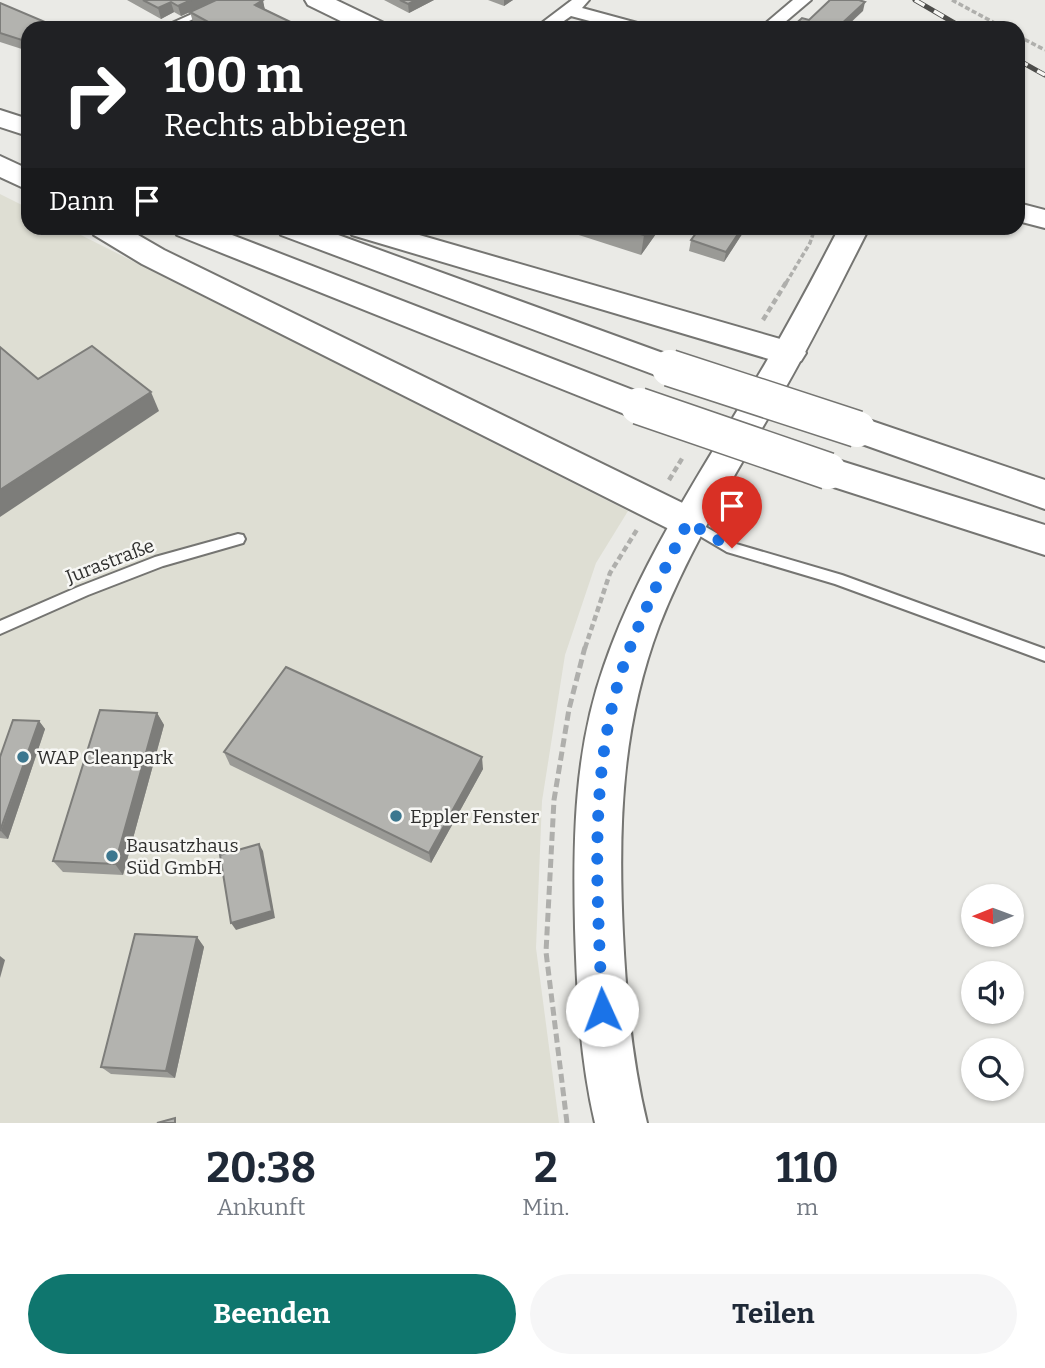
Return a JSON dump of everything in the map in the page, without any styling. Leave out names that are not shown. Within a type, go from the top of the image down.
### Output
[{"type":"main road","points":[[321,1],[360,21]]},
{"type":"main road","points":[[0,118],[21,126]]},
{"type":"main road","points":[[0,156],[21,164]]},
{"type":"main road","points":[[0,165],[21,177]]},
{"type":"main road","points":[[1025,214],[1045,219]]},
{"type":"main road","points":[[117,235],[153,257],[688,522]]},
{"type":"main road","points":[[206,235],[639,406],[828,471],[1045,540]]},
{"type":"main road","points":[[311,235],[670,368],[858,429],[1045,495]]},
{"type":"main road","points":[[387,235],[789,353]]},
{"type":"main road","points":[[621,1123],[602,1010],[597,870],[603,759],[623,669],[648,603],[688,522],[789,353],[849,235]]},
{"type":"street","points":[[777,21],[803,0]]},
{"type":"street","points":[[553,21],[576,5],[617,21]]},
{"type":"lane","points":[[182,21],[230,0]]},
{"type":"lane","points":[[688,522],[732,548],[837,579],[1045,656]]},
{"type":"lane","name":"Jurastraße","points":[[0,628],[160,561],[238,539]]},
{"type":"path","points":[[953,0],[991,21]]},
{"type":"path","points":[[1025,40],[1045,50]]},
{"type":"path","points":[[750,342],[813,235]]},
{"type":"shaded area","points":[[0,194],[21,204],[21,235],[81,235],[628,511],[596,563],[565,655],[542,801],[536,948],[559,1123],[0,1123]]},
{"type":"building","points":[[143,0],[191,0],[178,6],[171,2],[158,8]]},
{"type":"building","points":[[216,0],[263,0],[255,5],[288,21],[206,21],[190,12]]},
{"type":"building","points":[[400,0],[416,0],[408,4]]},
{"type":"building","points":[[830,0],[865,2],[845,21],[799,21],[802,18],[809,20]]},
{"type":"building","points":[[0,3],[42,21],[21,21],[21,40],[0,33]]},
{"type":"building","points":[[695,235],[737,235],[726,252],[691,240]]},
{"type":"building","points":[[92,346],[151,392],[0,490],[0,347],[38,379]]},
{"type":"building","name":"Eppler Fenster","points":[[286,667],[482,757],[429,853],[224,752]]},
{"type":"building","points":[[100,710],[157,713],[115,864],[53,861]]},
{"type":"building","points":[[13,720],[39,721],[0,831],[0,757]]},
{"type":"building","points":[[259,844],[272,911],[231,923],[220,855]]},
{"type":"building","points":[[135,934],[197,937],[166,1071],[101,1067]]},
{"type":"building","points":[[175,1118],[175,1123],[157,1123]]},
{"type":"railway","points":[[915,0],[951,21]]},
{"type":"railway","points":[[1025,64],[1045,75]]},
{"type":"place","name":"WAP Cleanpark","points":[[23,757]]},
{"type":"place","name":"Eppler Fenster","points":[[396,816]]},
{"type":"place","name":"Bausatzhaus Süd GmbH","points":[[112,856]]},
{"type":"route","points":[[602,1010],[597,870],[603,759],[623,669],[648,603],[688,522],[732,548]]}]
